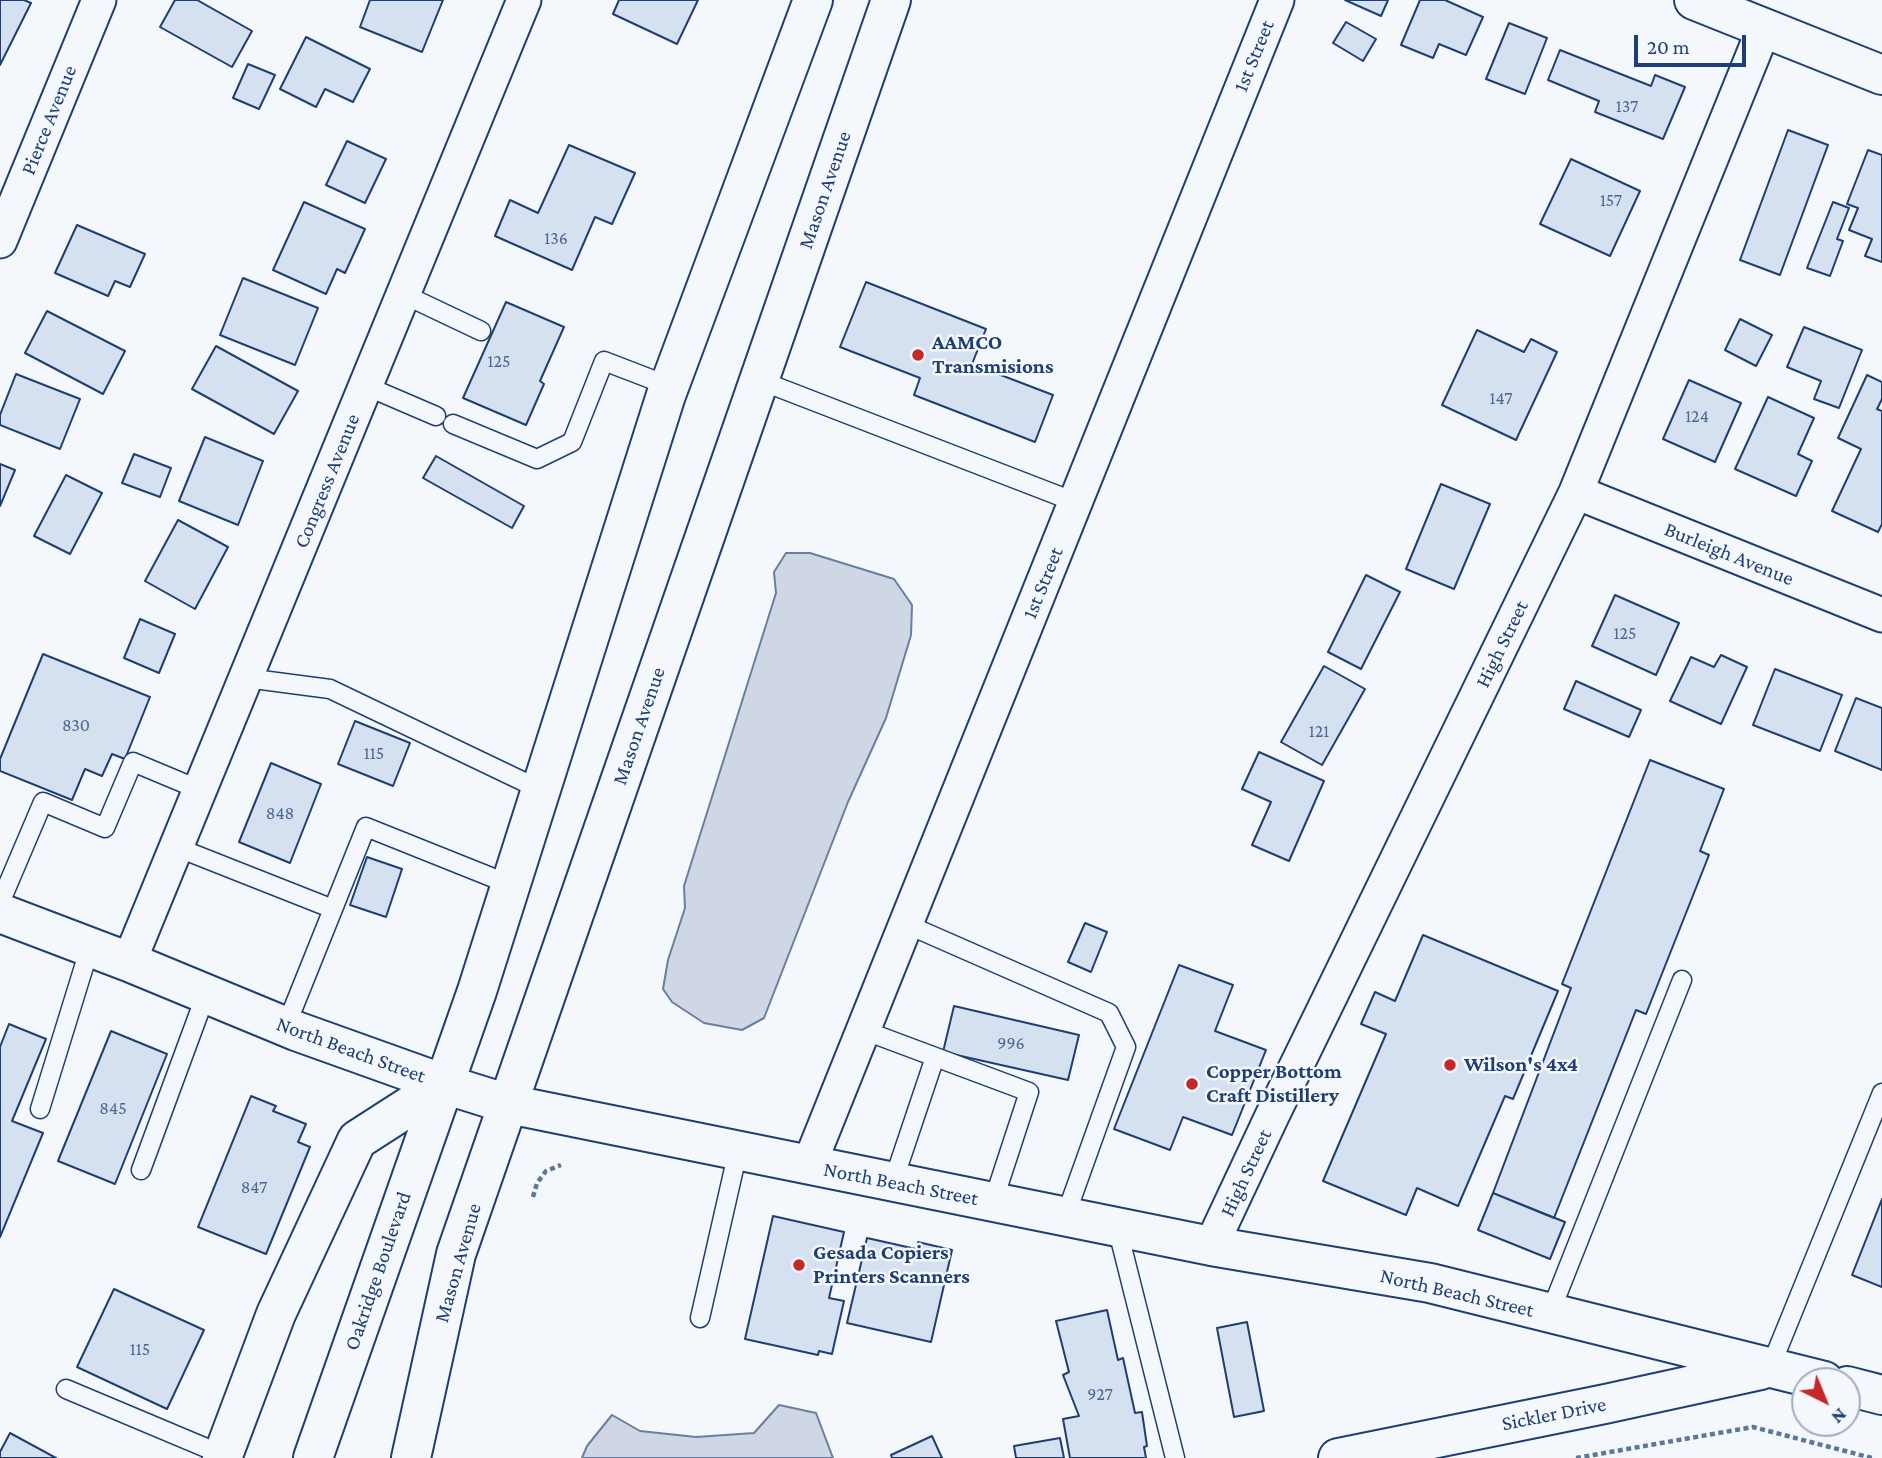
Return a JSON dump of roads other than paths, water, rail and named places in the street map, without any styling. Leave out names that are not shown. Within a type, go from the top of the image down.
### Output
[{"type":"main road","points":[[223,1456],[276,1314],[357,1140],[444,1084],[477,991],[669,386],[813,0]]},
{"type":"main road","name":"Mason Avenue","points":[[411,1458],[456,1254],[891,0]]},
{"type":"main road","points":[[1694,0],[1882,75]]},
{"type":"main road","name":"North Beach Street","points":[[0,913],[286,1026],[444,1084],[508,1104],[1211,1246],[1430,1283],[1791,1373]]},
{"type":"main road","name":"Oakridge Boulevard","points":[[313,1458],[444,1084]]},
{"type":"main road","name":"Sickler Drive","points":[[1338,1458],[1770,1368]]},
{"type":"main road","points":[[1861,1390],[1882,1395]]},
{"type":"street","name":"Pierce Avenue","points":[[0,241],[99,0]]},
{"type":"street","name":"Congress Avenue","points":[[129,962],[524,0]]},
{"type":"street","name":"1st Street","points":[[809,1165],[1277,0]]},
{"type":"street","name":"High Street","points":[[1211,1246],[1576,492],[1764,28]]},
{"type":"street","name":"Burleigh Avenue","points":[[1576,492],[1882,615]]},
{"type":"lane","points":[[403,294],[481,331]]},
{"type":"lane","points":[[453,424],[537,459],[572,442],[604,361],[669,386]]},
{"type":"lane","points":[[759,380],[1075,502]]},
{"type":"lane","points":[[366,386],[436,416]]},
{"type":"lane","points":[[246,678],[330,689],[541,790]]},
{"type":"lane","points":[[0,903],[43,802],[105,828],[132,762],[200,790]]},
{"type":"lane","points":[[286,1026],[366,827],[511,885]]},
{"type":"lane","points":[[176,847],[333,909]]},
{"type":"lane","points":[[906,924],[1109,1013],[1126,1047],[1065,1217]]},
{"type":"lane","points":[[40,1109],[90,947]]},
{"type":"lane","points":[[1550,1314],[1682,980]]},
{"type":"lane","points":[[141,1170],[206,994]]},
{"type":"lane","points":[[863,1030],[1030,1092],[993,1202]]},
{"type":"lane","points":[[892,1182],[935,1056]]},
{"type":"lane","points":[[1770,1368],[1882,1093]]},
{"type":"lane","points":[[700,1318],[738,1151]]},
{"type":"lane","points":[[1117,1227],[1175,1458]]},
{"type":"lane","points":[[66,1389],[223,1456]]},
{"type":"place","name":"AAMCO Transmisions","points":[[918,355]]},
{"type":"place","name":"Wilson's 4x4","points":[[1450,1065]]},
{"type":"place","name":"Copper Bottom Craft Distillery","points":[[1192,1084]]},
{"type":"place","name":"Gesada Copiers Printers Scanners","points":[[799,1265]]}]
